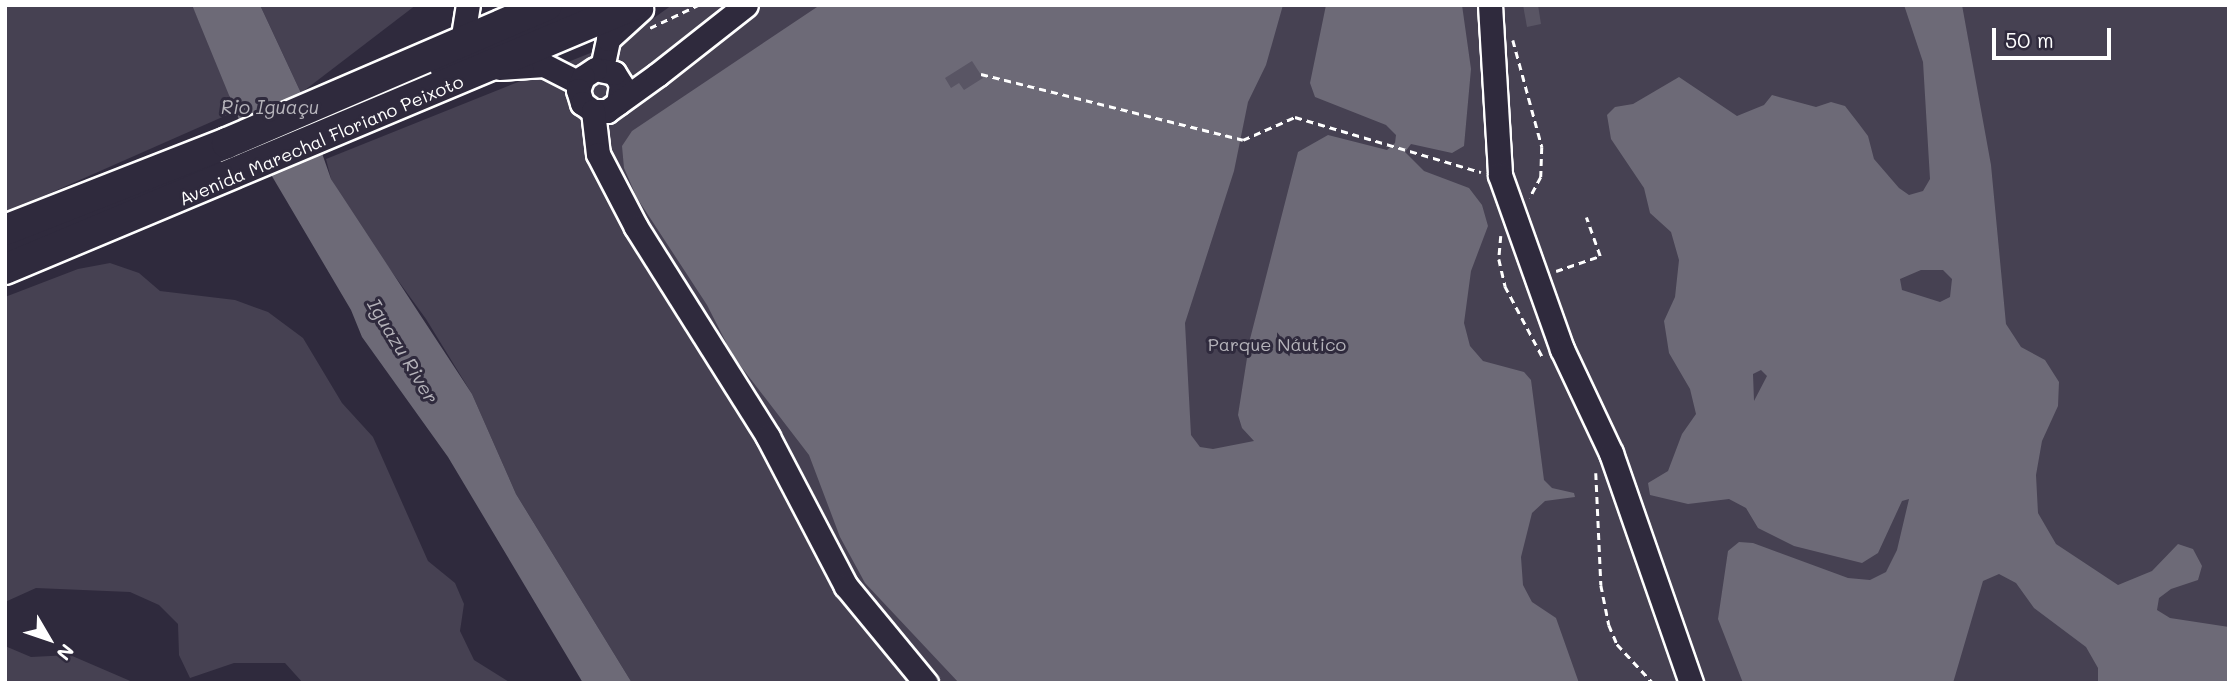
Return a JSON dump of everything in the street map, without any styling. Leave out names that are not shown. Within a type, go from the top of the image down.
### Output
[{"type":"main road","name":"Avenida Marechal Floriano Peixoto","points":[[358,106],[462,41],[547,5]]},
{"type":"main road","name":"Avenida Marechal Floriano Peixoto","points":[[5,270],[234,158],[358,106],[489,69],[641,17]]},
{"type":"main road","name":"Avenida Marechal Floriano Peixoto","points":[[5,230],[234,158]]},
{"type":"street","points":[[462,41],[468,5]]},
{"type":"street","points":[[358,106],[590,5]]},
{"type":"street","points":[[602,68],[614,30],[647,5]]},
{"type":"street","points":[[593,111],[607,111],[747,5]]},
{"type":"street","points":[[1490,5],[1494,144],[1514,216],[1562,349],[1611,453],[1690,683]]},
{"type":"street","points":[[489,69],[544,65],[579,83]]},
{"type":"street","points":[[618,103],[621,84],[614,73],[602,68],[588,72],[579,83],[579,97],[593,111],[598,154],[636,227],[768,437],[846,586],[926,683]]},
{"type":"street","points":[[5,249],[234,158]]},
{"type":"path","points":[[641,17],[698,5]]},
{"type":"path","points":[[1511,31],[1543,164],[1536,188],[1503,230],[1499,259],[1513,307],[1544,358]]},
{"type":"path","points":[[981,74],[1243,140],[1295,117],[1460,167]]},
{"type":"path","points":[[1536,278],[1600,256],[1587,217]]},
{"type":"path","points":[[1594,465],[1601,585],[1609,625],[1617,644],[1653,683]]},
{"type":"green space","points":[[5,5],[192,5],[230,90],[227,115],[5,213]]},
{"type":"green space","points":[[260,5],[416,5],[301,93]]},
{"type":"green space","name":"Parque Náutico","points":[[672,5],[2229,5],[2229,683],[632,683],[516,494],[472,394],[426,319],[362,231],[331,179],[326,159],[623,40]]},
{"type":"green space","points":[[110,263],[139,273],[160,291],[235,300],[268,312],[303,338],[342,403],[373,437],[428,561],[455,583],[464,604],[460,631],[474,660],[511,683],[303,683],[285,663],[234,663],[190,678],[179,655],[178,624],[159,605],[130,592],[36,588],[5,602],[5,297],[78,269]]},
{"type":"green space","points":[[5,646],[31,657],[70,655],[135,683],[5,683]]},
{"type":"water","name":"Rio Iguaçu","points":[[192,5],[260,5],[301,93],[331,179],[472,394],[516,494],[632,683],[583,683],[448,457],[362,337],[351,310],[240,122]]},
{"type":"water","points":[[820,5],[1283,5],[1266,65],[1248,102],[1234,171],[1185,323],[1191,435],[1200,447],[1213,449],[1254,441],[1242,428],[1238,415],[1250,339],[1298,152],[1328,135],[1387,150],[1395,143],[1396,135],[1386,125],[1315,97],[1310,83],[1326,5],[1462,5],[1471,69],[1464,146],[1452,153],[1411,144],[1405,152],[1424,171],[1469,188],[1482,205],[1488,226],[1471,271],[1464,323],[1470,346],[1483,361],[1524,372],[1531,380],[1544,480],[1552,488],[1574,493],[1575,497],[1545,501],[1532,513],[1521,557],[1523,585],[1532,602],[1556,618],[1579,683],[959,683],[865,583],[840,537],[809,455],[733,356],[707,305],[637,198],[624,168],[622,146],[632,131]]},
{"type":"water","points":[[1904,5],[1962,5],[1991,165],[2006,324],[2021,347],[2045,360],[2059,382],[2058,406],[2042,441],[2036,475],[2038,513],[2056,544],[2118,585],[2152,571],[2178,544],[2193,549],[2202,566],[2198,580],[2171,589],[2159,598],[2157,610],[2170,618],[2229,627],[2229,683],[2098,683],[2098,668],[2086,647],[2034,608],[2016,583],[1999,574],[1983,581],[1953,683],[1743,683],[1718,619],[1728,551],[1739,542],[1753,543],[1848,578],[1870,580],[1886,572],[1897,550],[1909,499],[1902,501],[1878,553],[1862,563],[1794,546],[1758,528],[1746,508],[1729,499],[1688,504],[1650,495],[1648,483],[1668,471],[1682,434],[1696,414],[1690,389],[1669,353],[1664,321],[1675,297],[1679,260],[1671,232],[1650,213],[1644,188],[1611,139],[1607,115],[1615,107],[1633,104],[1679,77],[1737,116],[1764,105],[1772,95],[1816,107],[1831,102],[1845,106],[1868,136],[1874,159],[1899,188],[1909,195],[1923,191],[1930,179],[1923,62]],"holes":[[[1921,270],[1943,270],[1952,279],[1950,297],[1940,302],[1902,290],[1900,279]],[[1761,370],[1767,376],[1754,401],[1753,374]]]},
{"type":"building","points":[[1523,5],[1538,5],[1541,24],[1527,27]]},
{"type":"building","points":[[972,61],[983,78],[964,90],[959,83],[951,88],[945,78]]},
{"type":"water label","name":"Iguazu River","points":[[403,351]]}]
